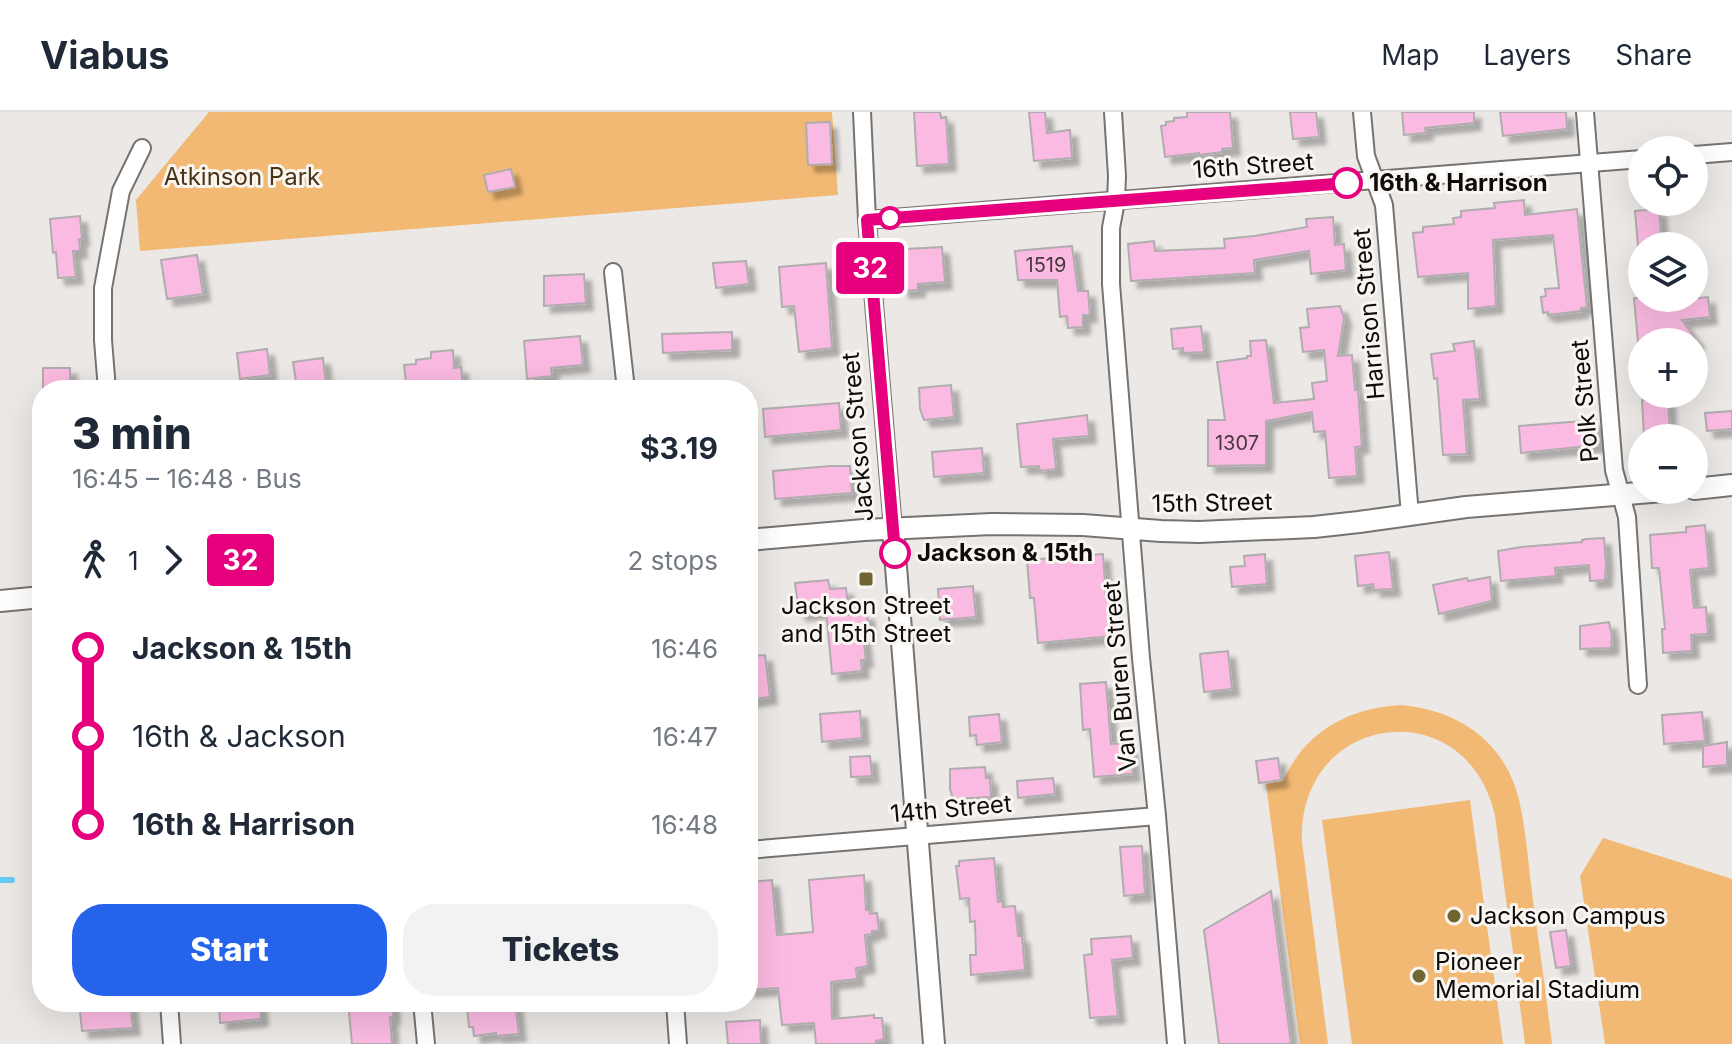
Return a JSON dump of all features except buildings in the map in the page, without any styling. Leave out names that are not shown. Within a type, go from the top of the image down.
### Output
[{"type":"street","name":"Jackson Street","points":[[862,112],[867,220],[934,1044]]},
{"type":"street","name":"Van Buren Street","points":[[1113,112],[1117,176],[1111,228],[1111,284],[1176,1044]]},
{"type":"street","name":"Harrison Street","points":[[1362,112],[1366,156],[1384,205],[1410,515]]},
{"type":"street","name":"Polk Street","points":[[1585,112],[1614,470],[1627,517],[1638,685]]},
{"type":"street","points":[[106,380],[103,288],[121,191],[142,148]]},
{"type":"street","points":[[1708,154],[1732,152]]},
{"type":"street","name":"16th Street","points":[[867,220],[1628,160]]},
{"type":"street","points":[[613,272],[625,380]]},
{"type":"street","points":[[1708,488],[1732,485]]},
{"type":"street","name":"15th Street","points":[[758,539],[950,525],[1030,524],[1199,532],[1314,527],[1466,507],[1628,494]]},
{"type":"street","points":[[0,601],[32,598]]},
{"type":"street","name":"14th Street","points":[[758,849],[1157,816]]},
{"type":"street","points":[[170,1012],[172,1044]]},
{"type":"street","points":[[423,1012],[426,1044]]},
{"type":"street","points":[[676,1012],[678,1044]]},
{"type":"green space","name":"Atkinson Park","points":[[209,112],[832,112],[838,195],[140,251],[136,200]]},
{"type":"green space","points":[[1401,705],[1441,713],[1475,731],[1501,759],[1511,776],[1525,832],[1552,1044],[1525,1044],[1495,816],[1478,775],[1452,748],[1420,734],[1386,733],[1353,743],[1326,765],[1308,798],[1302,842],[1328,1044],[1300,1044],[1266,784],[1283,781],[1304,748],[1331,725],[1363,711]]},
{"type":"green space","points":[[1470,800],[1503,1044],[1352,1044],[1322,820]]},
{"type":"green space","points":[[1603,838],[1732,879],[1732,1044],[1605,1044],[1580,876]]},
{"type":"waterway","points":[[0,880],[12,880]]},
{"type":"bus line","name":"32","points":[[895,553],[867,220],[1347,183]]},
{"type":"place","name":"16th & Harrison","points":[[1347,183]]},
{"type":"place","name":"Jackson & 15th","points":[[895,553]]},
{"type":"place","name":"Jackson Street and 15th Street","points":[[866,579]]},
{"type":"place","name":"Jackson Campus","points":[[1454,916]]},
{"type":"place","name":"Pioneer Memorial Stadium","points":[[1419,976]]}]
